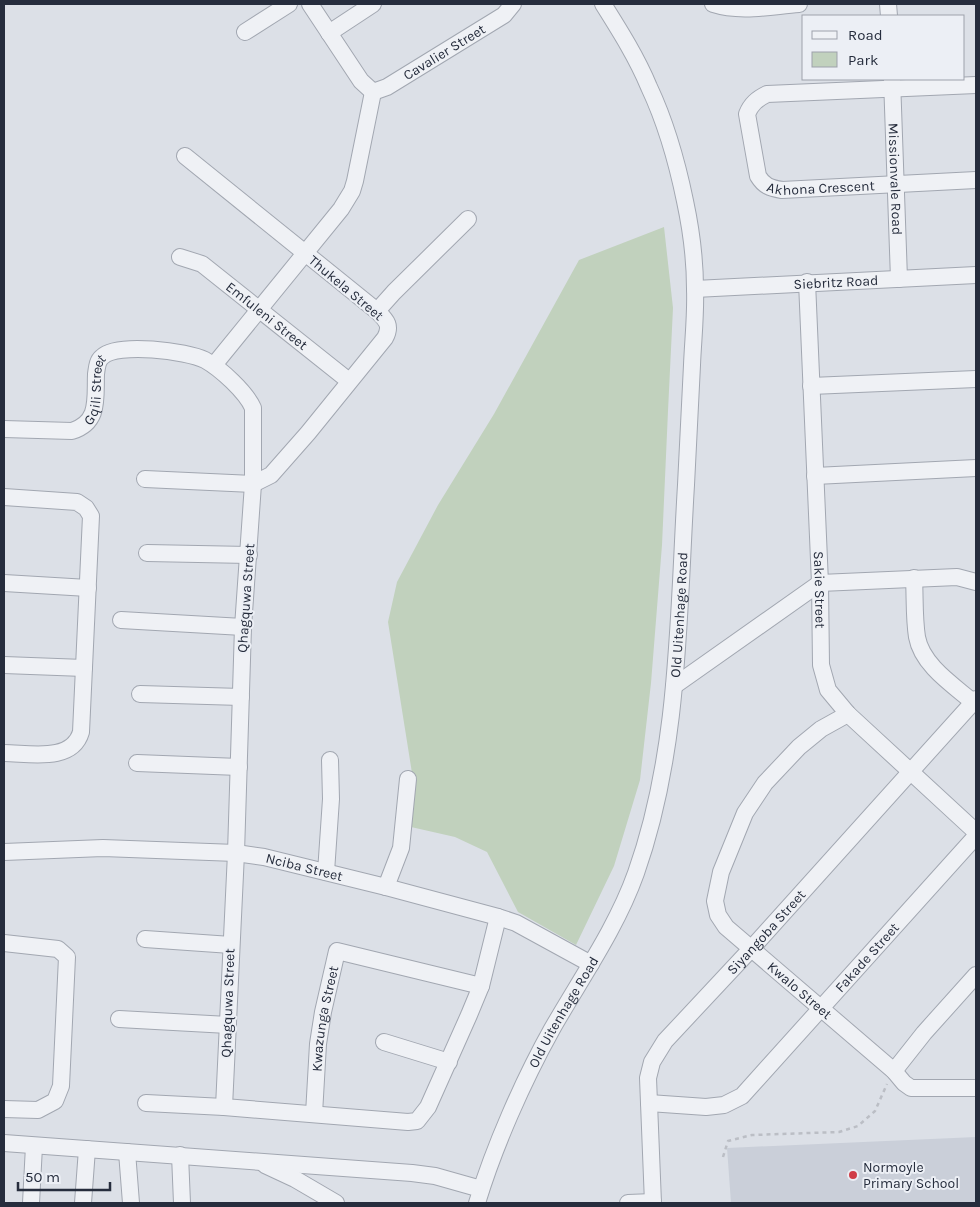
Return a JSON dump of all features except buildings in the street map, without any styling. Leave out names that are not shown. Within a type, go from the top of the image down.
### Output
[{"type":"street","points":[[245,32],[289,4]]},
{"type":"street","points":[[214,365],[341,209],[352,191],[355,181],[373,92],[361,81],[310,4]]},
{"type":"street","points":[[329,33],[373,4]]},
{"type":"street","name":"Cavalier Street","points":[[373,92],[387,87],[504,15],[512,4]]},
{"type":"street","name":"Old Uitenhage Road","points":[[479,1196],[499,1142],[528,1076],[550,1033],[619,913],[635,874],[649,830],[666,756],[674,686],[695,289],[686,204],[664,122],[645,77],[629,46],[603,4]]},
{"type":"street","points":[[713,4],[740,9],[799,4]]},
{"type":"street","points":[[892,83],[976,85]]},
{"type":"street","name":"Akhona Crescent","points":[[892,83],[767,94],[757,99],[750,106],[747,114],[758,176],[763,184],[770,188],[782,190],[896,183]]},
{"type":"street","name":"Missionvale Road","points":[[892,83],[900,278]]},
{"type":"street","name":"Thukela Street","points":[[185,156],[377,311],[389,326],[389,331],[385,338],[280,466],[271,475],[253,484]]},
{"type":"street","points":[[896,183],[976,180]]},
{"type":"street","points":[[377,311],[468,219]]},
{"type":"street","name":"Emfuleni Street","points":[[180,257],[202,264],[350,381]]},
{"type":"street","name":"Siebritz Road","points":[[695,289],[976,275]]},
{"type":"street","name":"Sakie Street","points":[[807,282],[822,665],[828,690],[848,714],[976,832]]},
{"type":"street","name":"Gqili Street","points":[[4,429],[72,431],[82,428],[89,422],[94,411],[97,365],[101,357],[111,351],[158,350],[191,355],[214,365],[249,400],[253,408],[253,484]]},
{"type":"street","points":[[811,386],[976,379]]},
{"type":"street","points":[[816,476],[976,468]]},
{"type":"street","points":[[145,479],[253,484]]},
{"type":"street","name":"Qhagquwa Street","points":[[224,1107],[236,853],[243,627],[253,484]]},
{"type":"street","points":[[4,498],[77,502],[86,508],[91,516],[81,732],[79,738],[74,745],[56,754],[4,753]]},
{"type":"street","points":[[147,553],[248,555]]},
{"type":"street","points":[[674,686],[820,584],[957,577],[976,582]]},
{"type":"street","points":[[914,578],[917,638],[923,653],[934,667],[975,700]]},
{"type":"street","points":[[4,583],[88,588]]},
{"type":"street","points":[[121,620],[243,627]]},
{"type":"street","points":[[4,665],[84,668]]},
{"type":"street","points":[[140,694],[241,697]]},
{"type":"street","name":"Siyangoba Street","points":[[653,1203],[648,1078],[652,1062],[665,1041],[751,949],[975,700]]},
{"type":"street","name":"Kwalo Street","points":[[848,714],[821,729],[799,747],[764,783],[745,813],[721,872],[715,901],[718,915],[726,927],[894,1071],[911,1088],[976,1088]]},
{"type":"street","points":[[326,872],[331,799],[330,760]]},
{"type":"street","points":[[137,763],[238,767]]},
{"type":"street","points":[[386,887],[401,848],[408,779]]},
{"type":"street","name":"Fakade Street","points":[[649,1103],[706,1107],[724,1105],[742,1096],[976,836]]},
{"type":"street","name":"Nciba Street","points":[[4,852],[103,848],[236,853],[264,857],[498,917],[516,923],[591,964]]},
{"type":"street","points":[[146,1103],[224,1107],[408,1122],[417,1121],[428,1107],[450,1062],[481,986],[498,917]]},
{"type":"street","points":[[144,939],[231,945]]},
{"type":"street","points":[[4,943],[58,949],[67,957],[61,1086],[55,1101],[38,1110],[4,1109]]},
{"type":"street","name":"Kwazunga Street","points":[[314,1114],[320,1028],[337,951],[481,986]]},
{"type":"street","points":[[894,1071],[924,1033],[976,975]]},
{"type":"street","points":[[119,1019],[228,1025]]},
{"type":"street","points":[[384,1042],[450,1062]]},
{"type":"street","points":[[4,1143],[412,1173],[436,1176],[479,1196]]},
{"type":"street","points":[[31,1203],[34,1146]]},
{"type":"street","points":[[83,1203],[87,1149]]},
{"type":"street","points":[[127,1152],[131,1203]]},
{"type":"street","points":[[180,1155],[182,1203]]},
{"type":"street","points":[[256,1161],[295,1179],[336,1203]]},
{"type":"street","points":[[628,1203],[653,1203]]},
{"type":"path","points":[[723,1157],[728,1141],[752,1135],[839,1132],[858,1126],[875,1111],[894,1071]]},
{"type":"shaded area","name":"Normoyle Primary School","points":[[976,1137],[976,1203],[731,1203],[727,1148]]},
{"type":"green space","points":[[664,227],[673,308],[662,545],[651,683],[640,780],[614,866],[576,945],[518,912],[487,852],[455,837],[411,827],[412,773],[388,622],[397,582],[438,505],[494,414],[579,260]]},
{"type":"place","name":"Normoyle Primary School","points":[[853,1175]]}]
